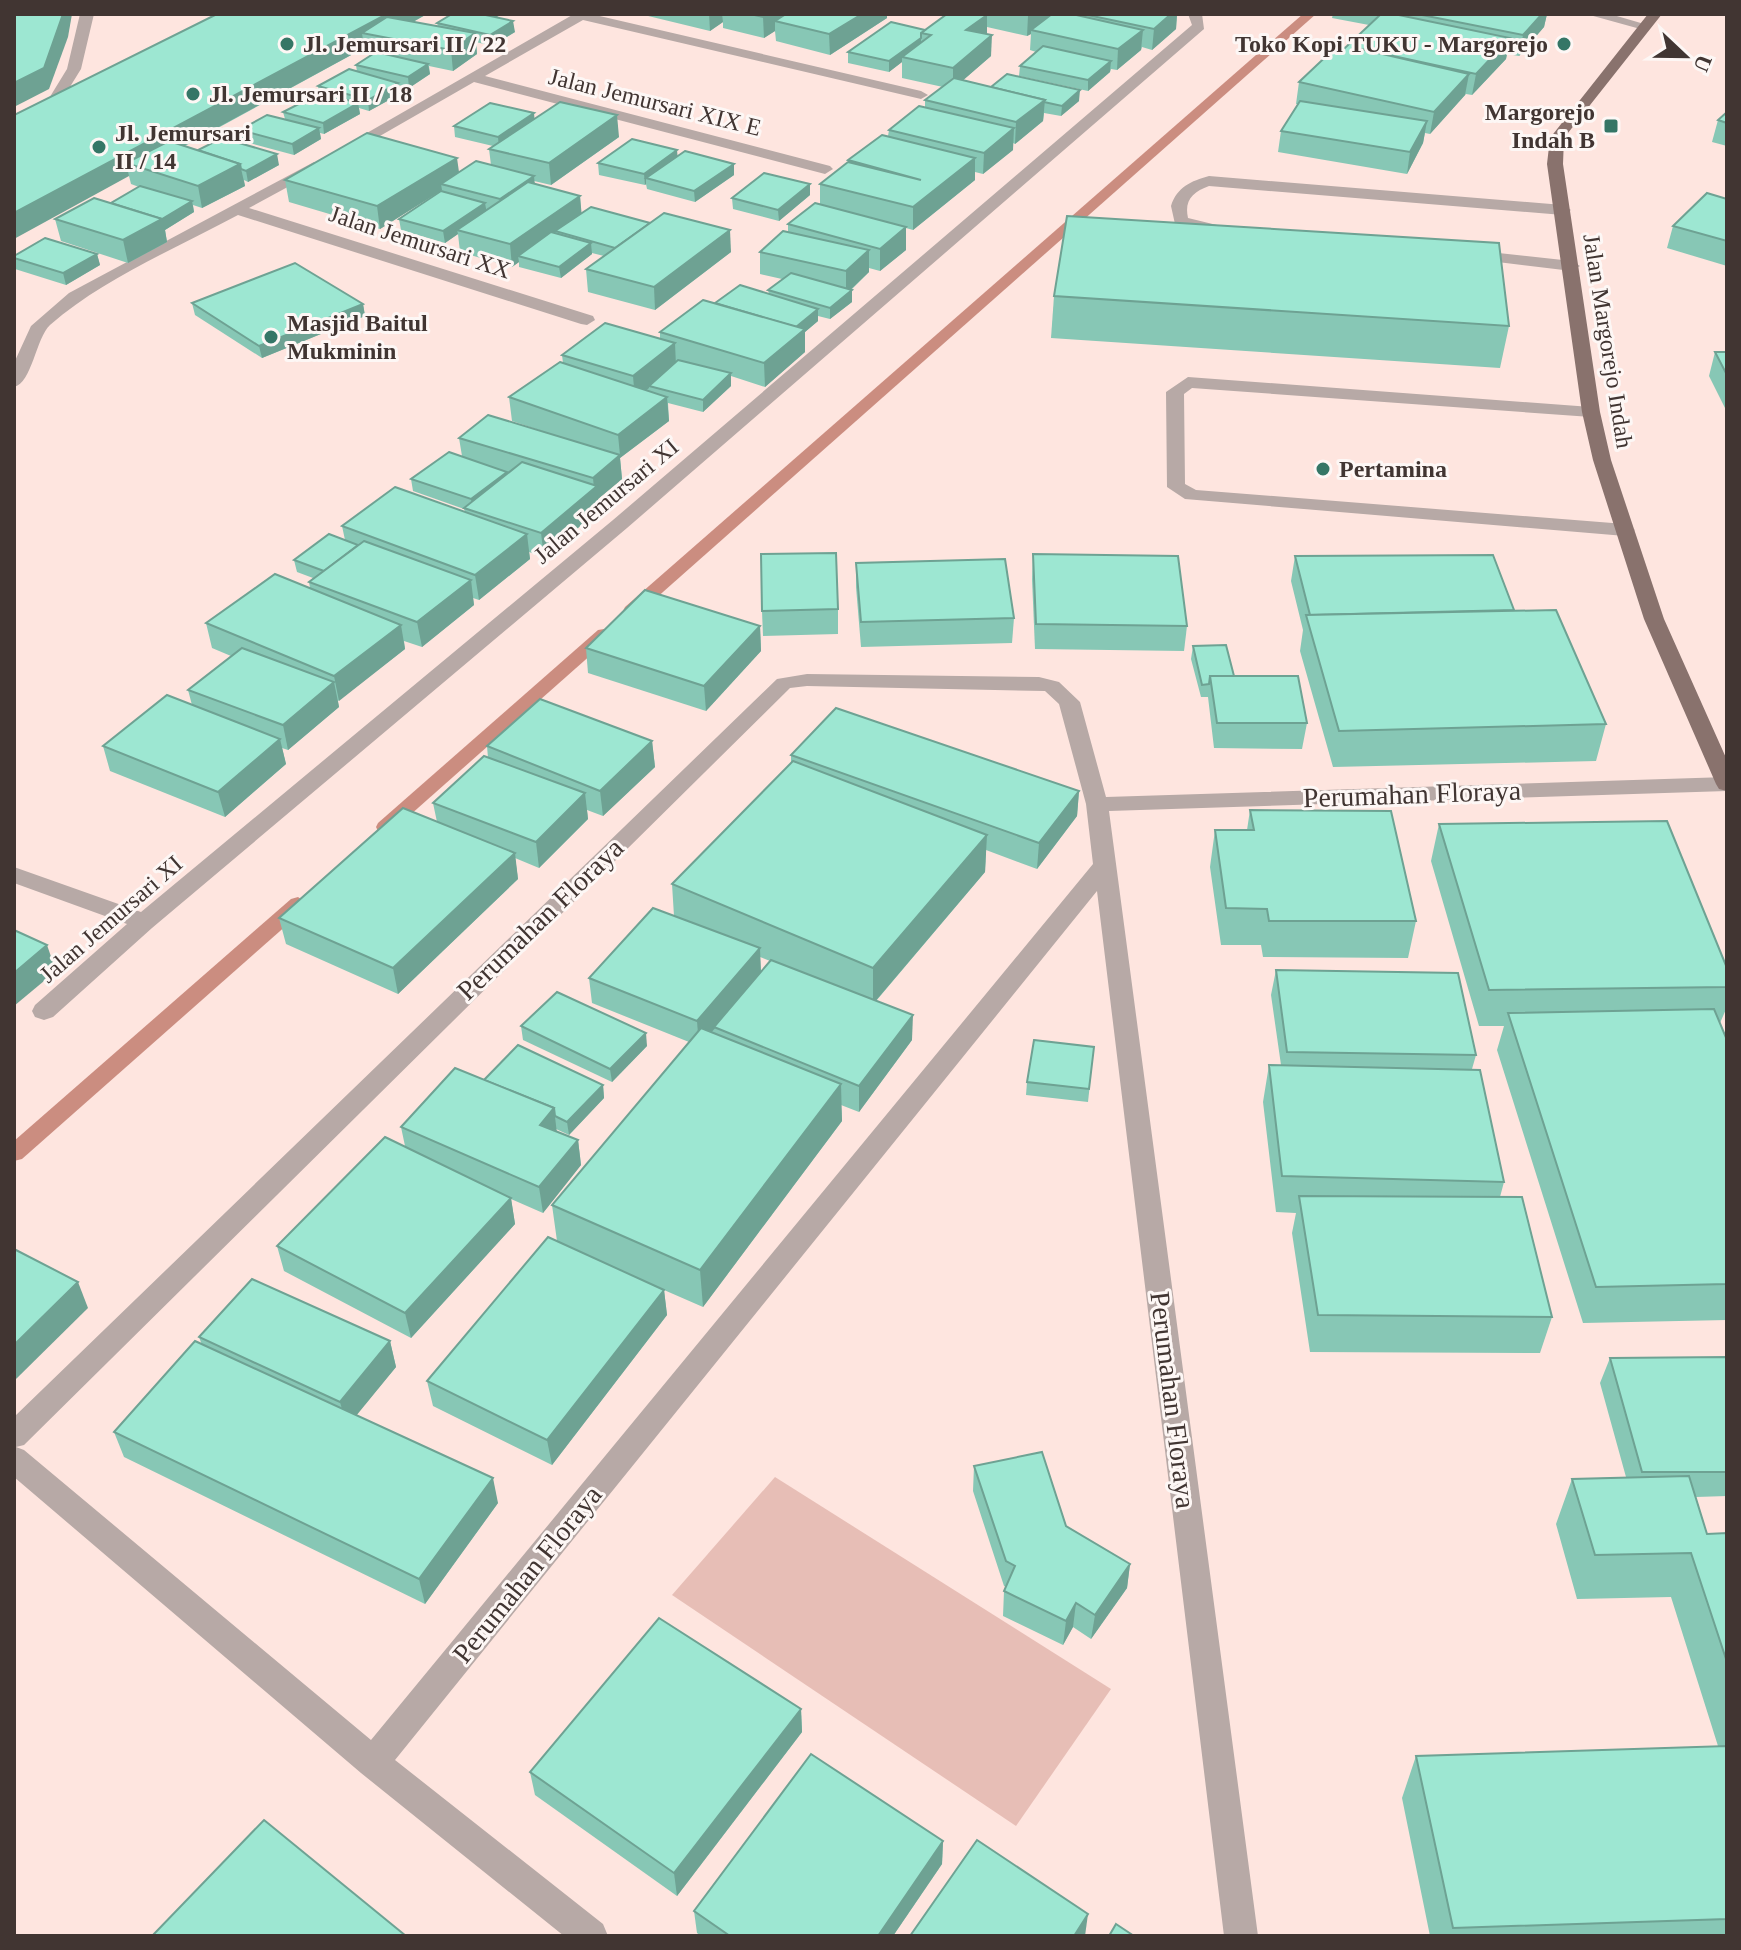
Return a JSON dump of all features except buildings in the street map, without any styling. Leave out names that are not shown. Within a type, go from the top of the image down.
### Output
[{"type":"main road","name":"Jalan Margorejo Indah","points":[[1649,20],[1557,138],[1555,164],[1591,412],[1602,460],[1654,619],[1727,784]]},
{"type":"street","points":[[81,87],[48,104],[74,69],[87,14]]},
{"type":"street","points":[[1593,14],[1649,20]]},
{"type":"street","points":[[14,382],[39,326],[75,297],[238,210],[583,15],[921,95]]},
{"type":"street","name":"Jalan Jemursari XI","points":[[44,1011],[144,922],[620,524],[1197,20]]},
{"type":"street","name":"Jalan Jemursari XIX E","points":[[474,78],[825,169]]},
{"type":"street","points":[[1243,232],[1196,227],[1181,221],[1178,213],[1185,190],[1194,184],[1209,181],[1563,210]]},
{"type":"street","name":"Jalan Jemursari XX","points":[[238,210],[587,320]]},
{"type":"street","points":[[1446,253],[1572,266]]},
{"type":"street","points":[[1591,412],[1188,382],[1175,392],[1176,487],[1192,495],[1625,530]]},
{"type":"street","name":"Perumahan Floraya","points":[[14,1436],[784,683],[807,680],[1039,683],[1052,686],[1069,702],[1097,804],[1241,1936]]},
{"type":"street","name":"Perumahan Floraya","points":[[1097,804],[1727,784]]},
{"type":"street","name":"Perumahan Floraya","points":[[373,1762],[1105,865]]},
{"type":"street","points":[[14,875],[144,922]]},
{"type":"street","points":[[14,1459],[373,1762],[591,1936]]},
{"type":"shaded area","points":[[775,1477],[1111,1689],[1016,1826],[672,1595]]},
{"type":"waterway","points":[[631,611],[1310,14]]},
{"type":"waterway","points":[[385,827],[604,634]]},
{"type":"waterway","points":[[14,1153],[298,904]]},
{"type":"place","name":"Jl. Jemursari II / 22","points":[[287,44]]},
{"type":"place","name":"Toko Kopi TUKU - Margorejo","points":[[1564,44]]},
{"type":"place","name":"Jl. Jemursari II / 18","points":[[193,94]]},
{"type":"place","name":"Margorejo Indah B","points":[[1611,126]]},
{"type":"place","name":"Jl. Jemursari II / 14","points":[[99,147]]},
{"type":"place","name":"Masjid Baitul Mukminin","points":[[271,337]]},
{"type":"place","name":"Pertamina","points":[[1323,469]]}]
